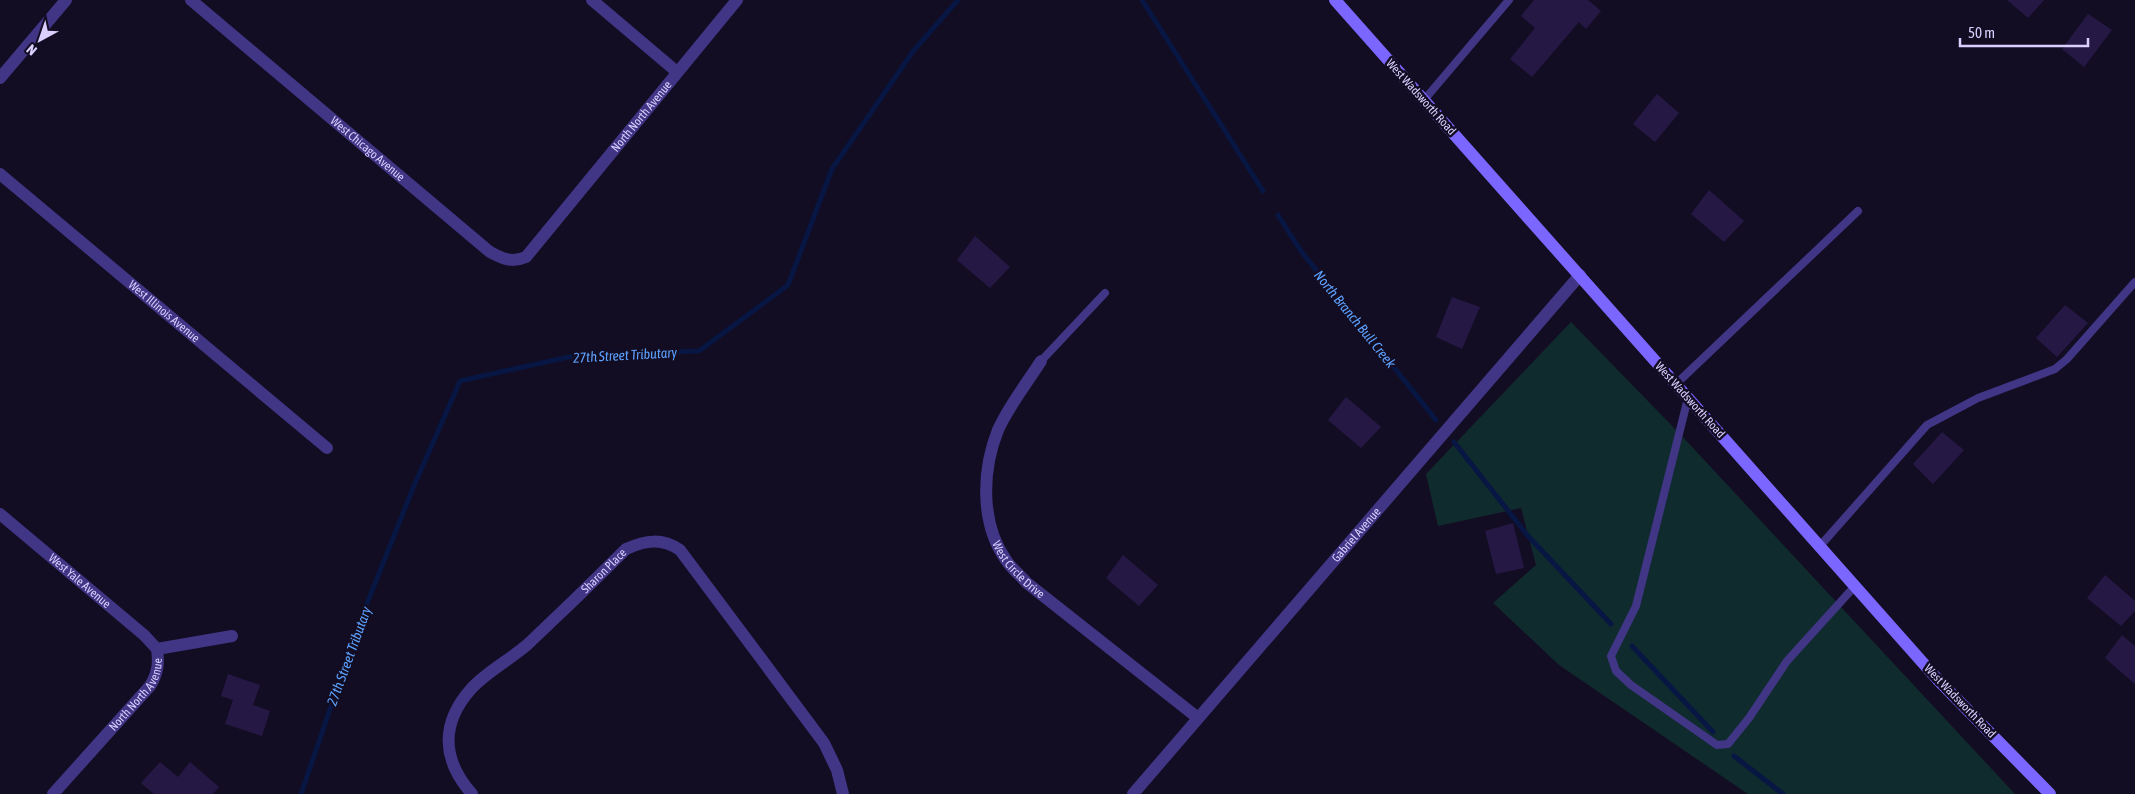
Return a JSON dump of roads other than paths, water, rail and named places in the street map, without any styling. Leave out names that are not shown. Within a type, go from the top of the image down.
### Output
[{"type":"main road","name":"West Wadsworth Road","points":[[1338,1],[1939,681],[2050,794]]},
{"type":"street","points":[[0,78],[66,0]]},
{"type":"street","name":"West Chicago Avenue","points":[[191,0],[490,252],[504,260],[516,261],[526,257],[547,232]]},
{"type":"street","points":[[592,0],[678,72]]},
{"type":"street","name":"North North Avenue","points":[[547,232],[737,0]]},
{"type":"street","name":"West Illinois Avenue","points":[[0,174],[327,448]]},
{"type":"street","name":"Gabriel Avenue","points":[[1133,794],[1580,275]]},
{"type":"street","name":"West Circle Drive","points":[[1041,361],[999,429],[990,454],[986,487],[988,512],[994,536],[1006,560],[1027,583],[1198,718]]},
{"type":"street","name":"West Yale Avenue","points":[[0,514],[144,635],[157,649]]},
{"type":"street","name":"Sharon Place","points":[[472,794],[459,780],[450,755],[448,741],[451,724],[461,702],[472,687],[519,652],[626,549],[641,542],[656,541],[670,544],[680,550],[824,743],[837,770],[843,794]]},
{"type":"street","name":"North North Avenue","points":[[53,794],[150,686],[156,676],[159,662],[157,649],[232,636]]},
{"type":"lane","points":[[1424,100],[1509,0]]},
{"type":"lane","points":[[1676,384],[1858,211]]},
{"type":"lane","points":[[1820,546],[1927,425],[1978,398],[2055,369],[2067,359],[2135,282]]},
{"type":"lane","points":[[1041,361],[1105,293]]},
{"type":"lane","points":[[1688,398],[1636,606],[1611,656],[1616,671],[1630,685],[1717,745],[1728,744],[1749,718],[1787,661],[1855,586]]},
{"type":"waterway","name":"27th Street Tributary","points":[[301,794],[362,616],[413,488],[460,381],[582,354],[699,351],[788,285],[832,169],[914,50],[958,0]]},
{"type":"waterway","name":"North Branch Bull Creek","points":[[1142,0],[1263,191]]},
{"type":"waterway","name":"North Branch Bull Creek","points":[[1278,215],[1301,251],[1436,420]]},
{"type":"waterway","name":"North Branch Bull Creek","points":[[1454,442],[1528,536],[1611,624]]},
{"type":"waterway","name":"North Branch Bull Creek","points":[[1632,646],[1713,732]]},
{"type":"waterway","name":"North Branch Bull Creek","points":[[1734,756],[1783,794]]}]
